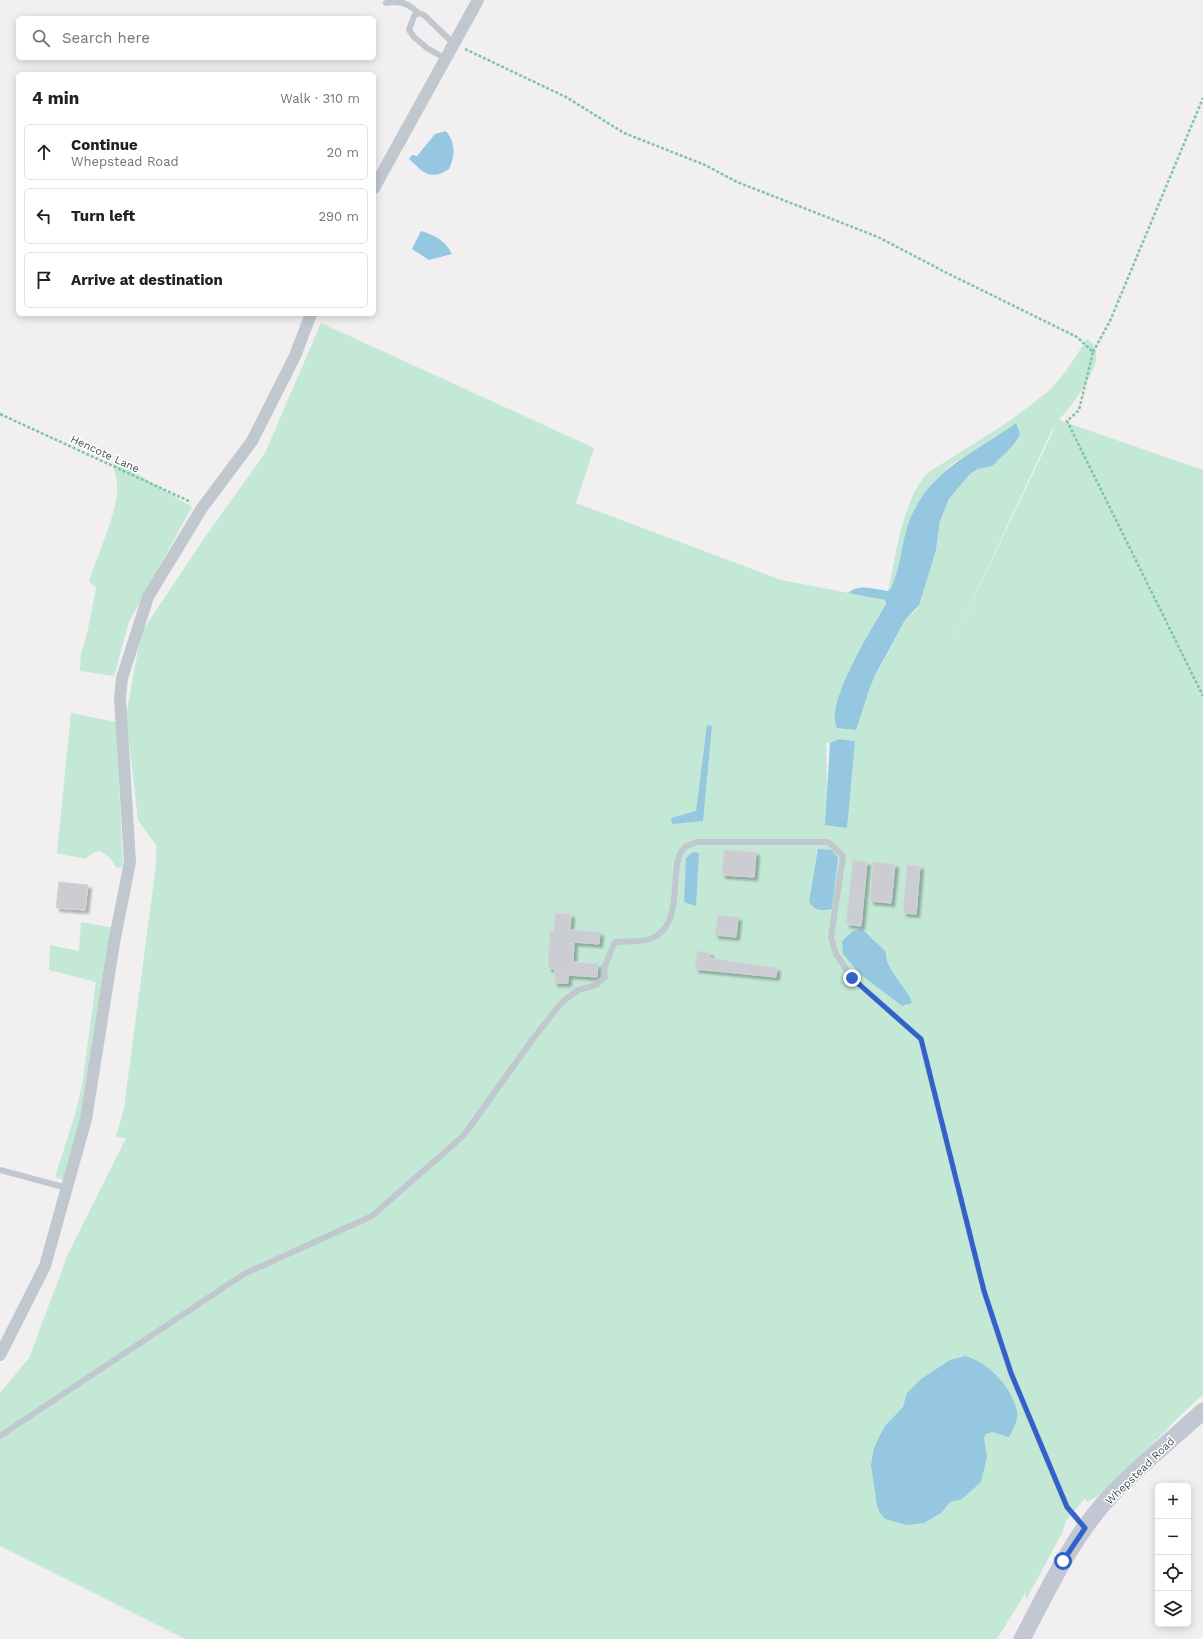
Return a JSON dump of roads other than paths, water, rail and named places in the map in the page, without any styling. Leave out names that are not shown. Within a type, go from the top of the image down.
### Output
[{"type":"main road","name":"Whepstead Road","points":[[1022,1639],[1063,1561],[1085,1528],[1114,1492],[1203,1411]]},
{"type":"street","points":[[376,182],[478,0]]},
{"type":"street","points":[[0,1355],[45,1266],[86,1119],[114,943],[130,862],[120,698],[122,678],[148,597],[202,508],[252,441],[295,356],[310,316]]},
{"type":"lane","points":[[386,3],[398,0],[413,7],[424,15],[454,44]]},
{"type":"lane","points":[[418,12],[414,16],[409,30],[414,37],[427,48],[446,59]]},
{"type":"lane","points":[[0,1436],[244,1274],[372,1216],[464,1134],[532,1040],[562,1002],[578,990],[596,985],[605,977],[604,968],[615,942],[646,940],[665,929],[672,914],[679,858],[684,848],[696,842],[828,842],[843,856],[831,937],[836,954],[852,978],[921,1039],[984,1291],[1008,1365],[1067,1507],[1085,1528]]},
{"type":"lane","points":[[0,1170],[66,1188]]},
{"type":"water","points":[[446,131],[452,140],[454,150],[449,169],[442,173],[432,175],[428,174],[409,159],[412,155],[417,156],[435,134]]},
{"type":"water","points":[[421,231],[440,239],[452,254],[429,260],[412,249]]},
{"type":"water","points":[[1016,423],[1020,434],[1012,446],[993,466],[978,469],[970,474],[949,499],[940,521],[936,550],[919,605],[905,620],[878,670],[870,687],[856,730],[837,728],[835,717],[837,702],[843,684],[861,647],[886,604],[885,600],[848,593],[862,587],[888,591],[891,588],[895,580],[905,534],[911,517],[920,500],[943,473],[956,462]]},
{"type":"water","points":[[707,725],[712,726],[703,821],[672,824],[671,818],[696,811]]},
{"type":"water","points":[[839,739],[855,741],[847,828],[825,825],[830,743]]},
{"type":"water","points":[[818,849],[832,850],[838,858],[832,909],[819,910],[809,902]]},
{"type":"water","points":[[693,852],[699,853],[696,906],[684,902],[686,858]]},
{"type":"water","points":[[862,929],[886,952],[886,958],[892,971],[906,991],[912,1003],[902,1006],[860,974],[843,954],[842,941],[853,931]]},
{"type":"water","points":[[965,1356],[983,1364],[1005,1385],[1017,1411],[1016,1420],[1012,1431],[1009,1437],[992,1432],[986,1434],[984,1438],[987,1457],[981,1482],[962,1499],[950,1502],[941,1513],[924,1523],[907,1525],[885,1519],[877,1506],[871,1465],[874,1448],[879,1437],[885,1426],[903,1407],[907,1393],[921,1379],[950,1360]]}]
